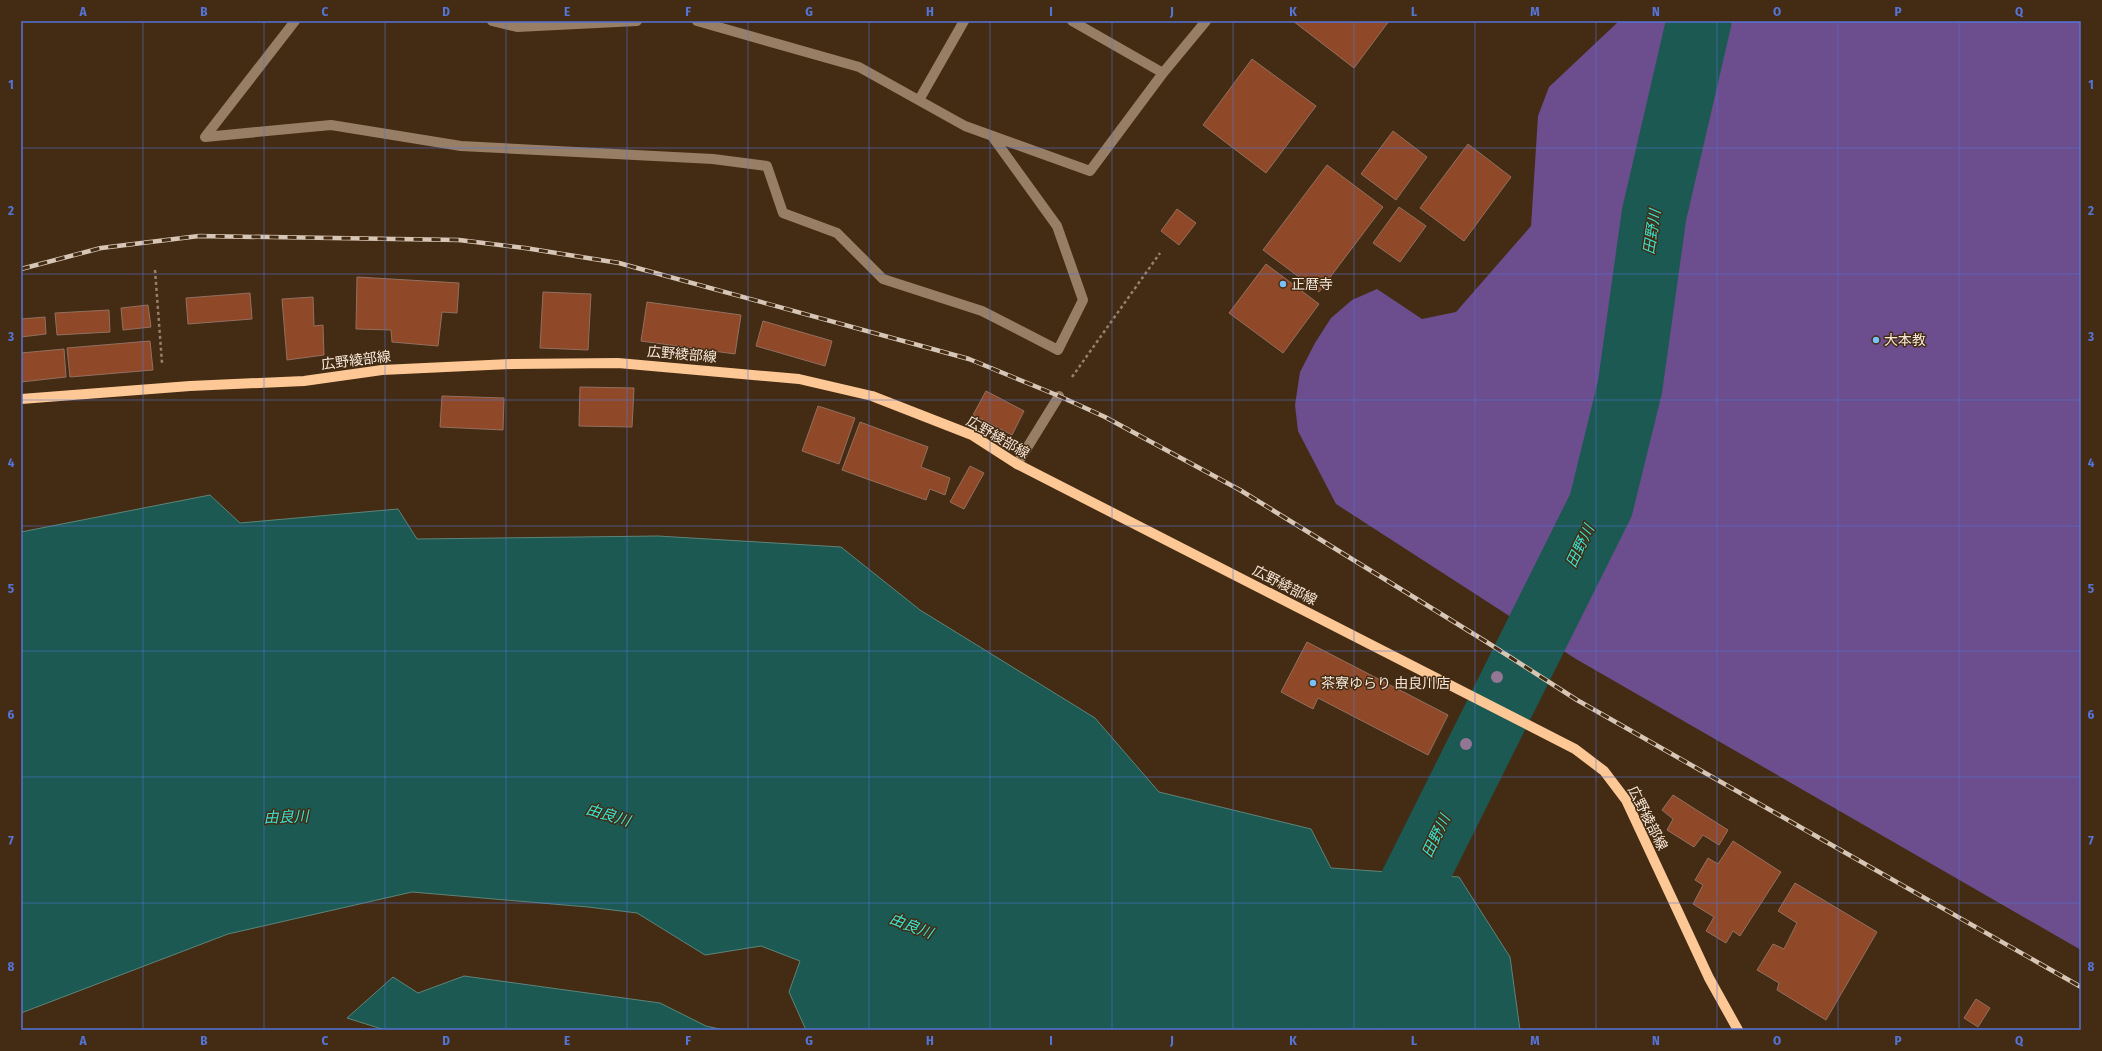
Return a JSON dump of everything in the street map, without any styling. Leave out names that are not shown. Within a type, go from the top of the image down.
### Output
[{"type":"main road","name":"広野綾部線","points":[[21,399],[164,388],[304,381],[382,370],[512,364],[618,363],[799,379],[872,396],[972,435],[1017,464],[1575,749],[1604,771],[1626,800],[1709,978],[1738,1030]]},
{"type":"street","points":[[295,21],[205,137],[331,125],[461,146],[713,158],[767,166],[783,213],[837,233],[883,279],[982,311],[1058,350],[1083,300],[1057,226],[992,136]]},
{"type":"street","points":[[492,21],[517,27],[637,21]]},
{"type":"street","points":[[697,21],[859,67],[965,126],[1090,171],[1163,73],[1206,21]]},
{"type":"street","points":[[919,100],[964,21]]},
{"type":"street","points":[[1072,21],[1163,73]]},
{"type":"street","points":[[1017,464],[1059,396]]},
{"type":"path","points":[[1059,396],[1160,253]]},
{"type":"path","points":[[155,270],[164,388]]},
{"type":"shaded area","name":"大本教","points":[[1619,21],[2081,21],[2081,950],[1576,659],[1336,504],[1298,431],[1295,405],[1300,372],[1315,343],[1331,318],[1352,300],[1377,289],[1422,319],[1456,312],[1531,226],[1538,116],[1549,87]]},
{"type":"water","name":"由良川","points":[[210,495],[240,523],[398,509],[417,539],[658,536],[841,547],[920,610],[1095,718],[1159,792],[1311,829],[1331,868],[1459,877],[1510,957],[1520,1030],[806,1030],[789,992],[800,961],[761,946],[705,955],[637,913],[588,907],[412,892],[228,934],[21,1013],[21,532]]},
{"type":"water","points":[[464,976],[660,1003],[706,1026],[724,1030],[385,1030],[347,1018],[393,977],[418,993]]},
{"type":"building","points":[[1293,21],[1389,21],[1354,68]]},
{"type":"building","points":[[1252,59],[1316,106],[1266,173],[1203,125]]},
{"type":"building","points":[[1393,131],[1427,157],[1396,200],[1361,174]]},
{"type":"building","points":[[1468,144],[1511,177],[1464,241],[1420,208]]},
{"type":"building","points":[[1327,165],[1383,207],[1319,292],[1263,250]]},
{"type":"building","points":[[1399,207],[1426,226],[1400,262],[1373,243]]},
{"type":"building","points":[[1177,209],[1196,223],[1179,245],[1161,231]]},
{"type":"building","points":[[1266,264],[1319,304],[1283,353],[1229,313]]},
{"type":"building","points":[[357,277],[459,283],[457,313],[442,312],[438,346],[392,342],[391,330],[356,329]]},
{"type":"building","points":[[543,292],[591,294],[588,350],[540,348]]},
{"type":"building","points":[[250,293],[252,319],[188,324],[186,298]]},
{"type":"building","points":[[313,297],[314,326],[323,325],[324,355],[287,360],[282,299]]},
{"type":"building","points":[[647,302],[741,315],[735,354],[641,341]]},
{"type":"building","points":[[148,305],[151,327],[123,330],[121,308]]},
{"type":"building","points":[[109,310],[110,332],[57,335],[55,313]]},
{"type":"building","points":[[45,317],[46,334],[21,337],[21,319]]},
{"type":"building","points":[[763,321],[832,341],[825,366],[756,346]]},
{"type":"building","points":[[150,341],[153,370],[70,377],[67,348]]},
{"type":"building","points":[[64,349],[66,377],[21,382],[21,353]]},
{"type":"building","points":[[580,387],[634,388],[632,427],[579,426]]},
{"type":"building","points":[[986,391],[1024,411],[1012,435],[973,415]]},
{"type":"building","points":[[442,396],[504,398],[503,430],[440,427]]},
{"type":"building","points":[[818,406],[855,418],[839,464],[802,451]]},
{"type":"building","points":[[860,422],[928,447],[921,467],[950,478],[945,495],[930,489],[926,500],[842,470]]},
{"type":"building","points":[[970,466],[984,473],[964,509],[950,502]]},
{"type":"building","points":[[1307,642],[1448,715],[1428,755],[1318,698],[1313,709],[1281,692]]},
{"type":"building","points":[[1673,795],[1728,830],[1719,845],[1703,835],[1694,847],[1667,830],[1673,819],[1662,810]]},
{"type":"building","points":[[1733,841],[1781,872],[1740,936],[1733,931],[1726,943],[1706,931],[1714,917],[1693,904],[1703,885],[1695,880],[1708,858],[1718,864]]},
{"type":"building","points":[[1795,883],[1877,932],[1826,1020],[1777,990],[1779,983],[1757,970],[1773,944],[1784,949],[1797,923],[1778,911]]},
{"type":"building","points":[[1976,999],[1990,1008],[1978,1027],[1964,1018]]},
{"type":"waterway","name":"田野川","points":[[1339,1030],[1601,505],[1630,387],[1654,215],[1699,21]]},
{"type":"railway","points":[[21,269],[101,248],[199,236],[459,240],[525,248],[619,263],[969,359],[1059,396],[1105,417],[1240,490],[1485,641],[1577,700],[2081,987]]},
{"type":"place","name":"正暦寺","points":[[1283,284]]},
{"type":"place","name":"大本教","points":[[1876,340]]},
{"type":"place","name":"茶寮ゆらり 由良川店","points":[[1313,683]]}]
